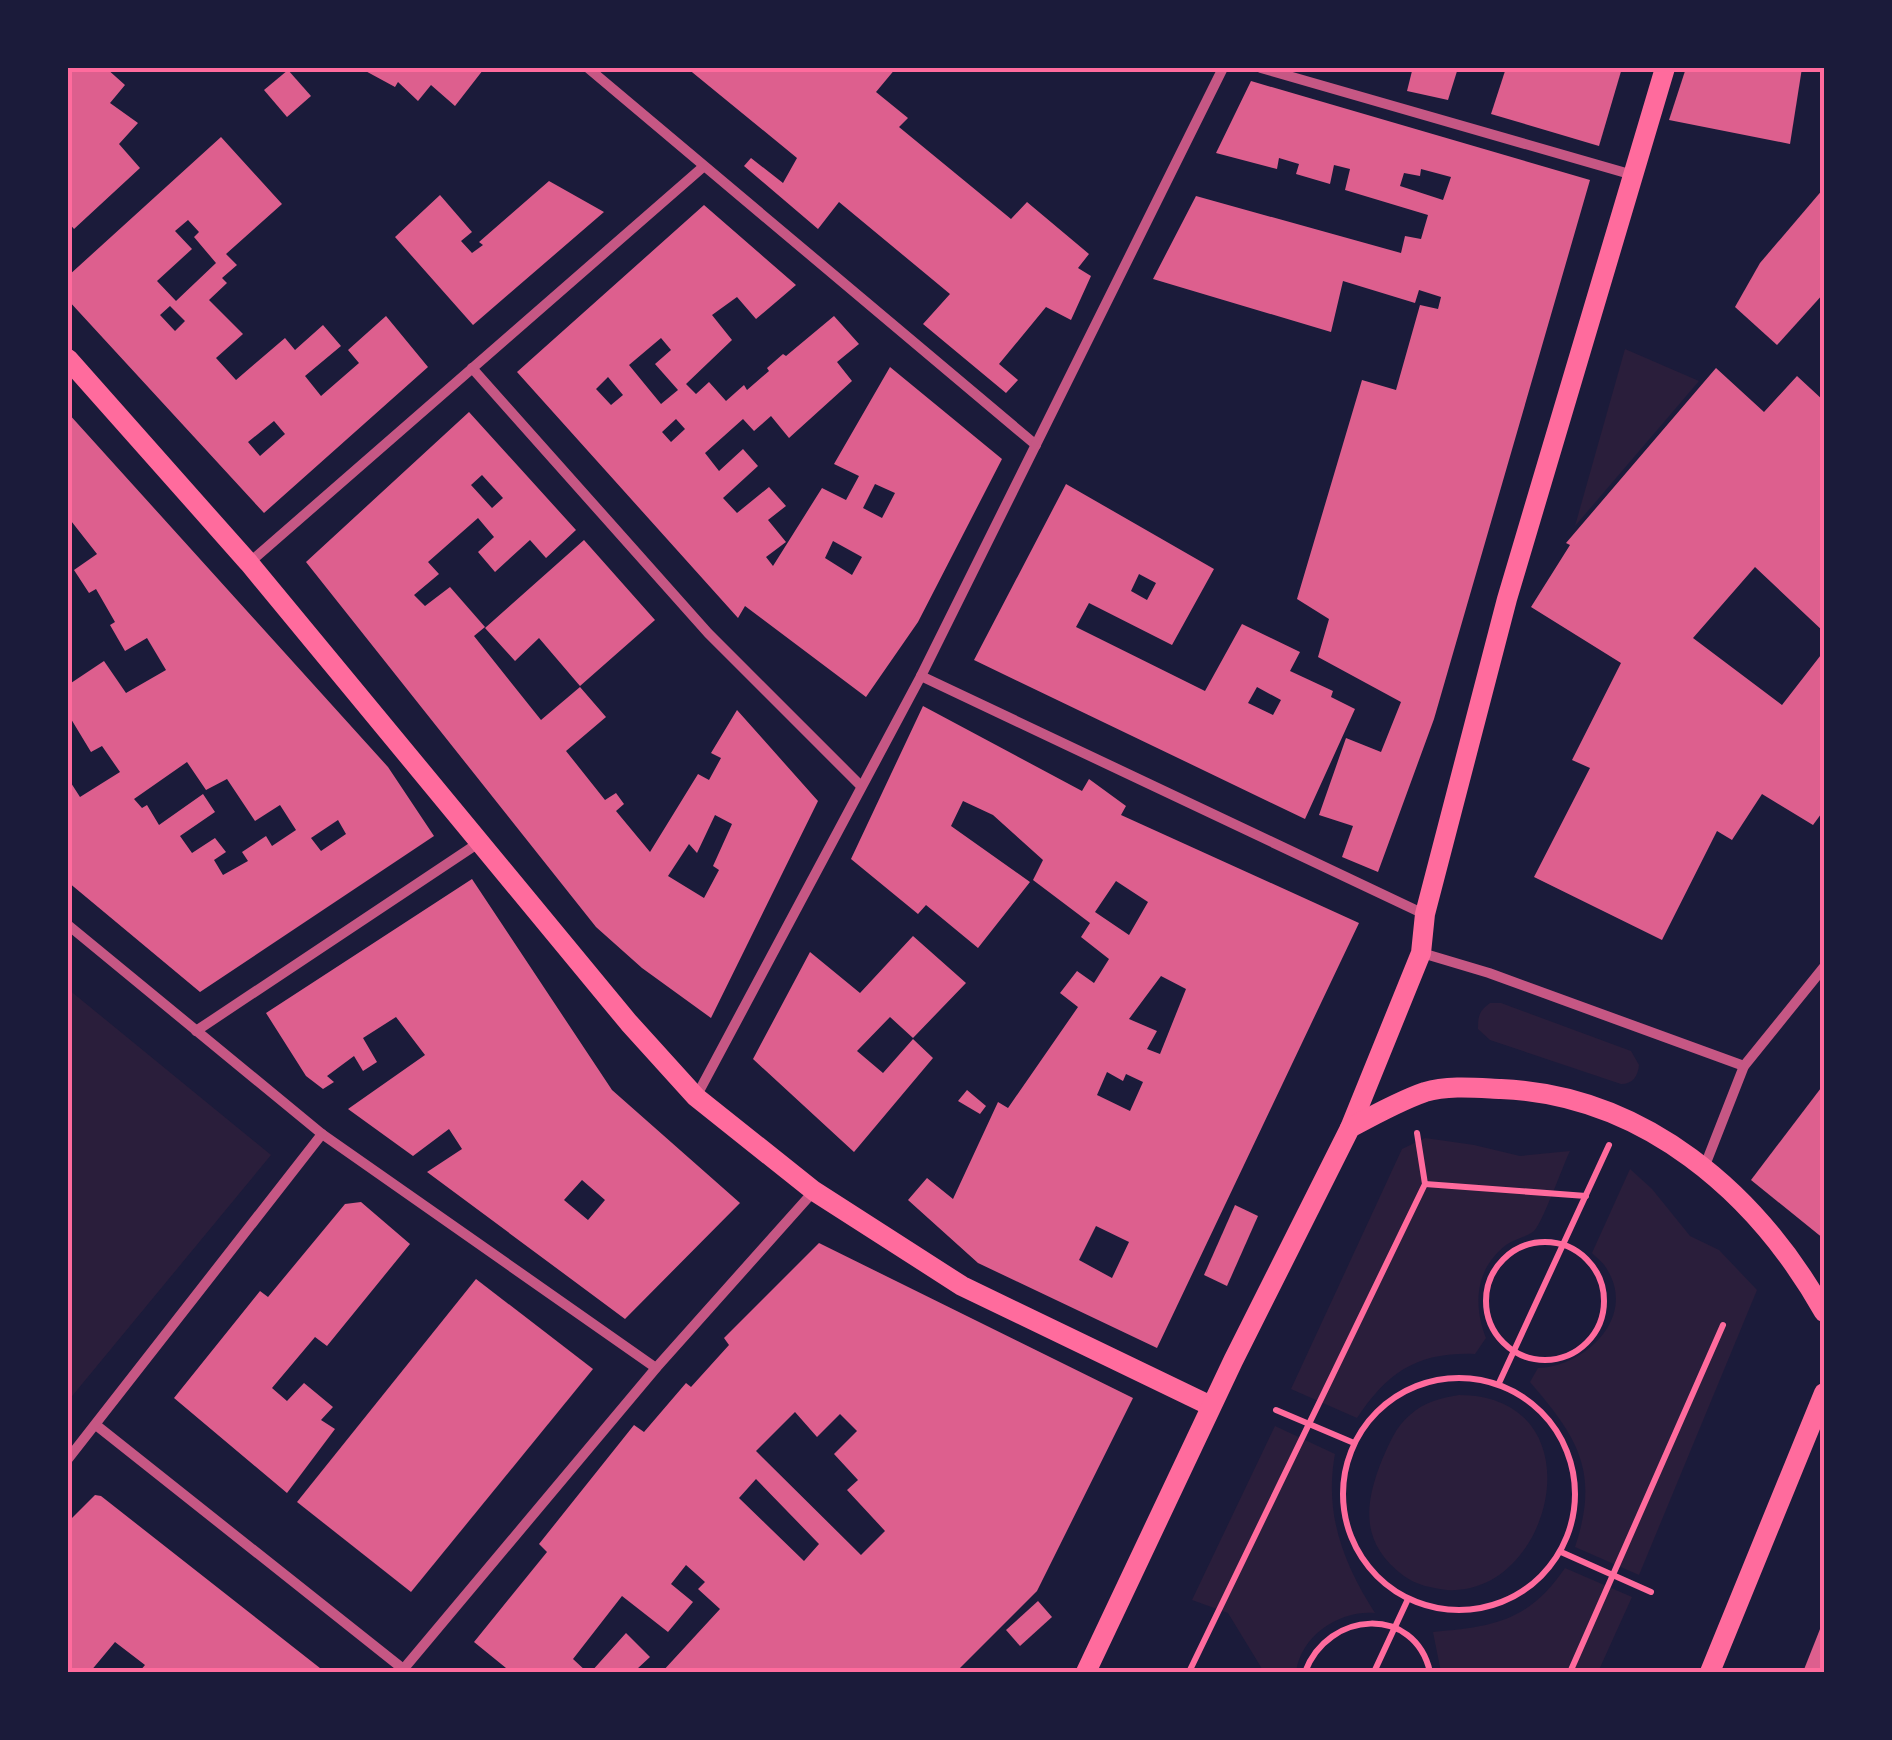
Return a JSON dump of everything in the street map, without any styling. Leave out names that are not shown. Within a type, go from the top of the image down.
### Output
[{"type":"main road","points":[[1086,1672],[1211,1406],[1350,1128],[1421,953],[1425,914],[1507,599],[1665,68]]},
{"type":"main road","points":[[68,359],[249,562],[629,1023],[696,1097],[814,1191],[962,1286],[1211,1406]]},
{"type":"main road","points":[[1350,1128],[1429,1091],[1537,1090],[1592,1105],[1648,1128],[1676,1144],[1704,1168],[1763,1224],[1800,1269],[1824,1312]]},
{"type":"main road","points":[[1710,1672],[1824,1393]]},
{"type":"street","points":[[588,68],[1036,445]]},
{"type":"street","points":[[696,1097],[921,676],[1223,68]]},
{"type":"street","points":[[1261,68],[1633,174]]},
{"type":"street","points":[[249,562],[702,167]]},
{"type":"street","points":[[472,368],[708,633],[860,785]]},
{"type":"street","points":[[921,676],[1425,914]]},
{"type":"street","points":[[196,1031],[480,842]]},
{"type":"street","points":[[68,925],[322,1134],[656,1368]]},
{"type":"street","points":[[1421,953],[1489,973],[1744,1066]]},
{"type":"street","points":[[1704,1168],[1744,1066],[1824,968]]},
{"type":"street","points":[[68,1459],[322,1134]]},
{"type":"street","points":[[96,1425],[404,1672],[656,1368],[814,1191]]},
{"type":"path","points":[[1189,1672],[1424,1184],[1417,1133]]},
{"type":"path","points":[[1498,1384],[1614,1135]]},
{"type":"path","points":[[1424,1184],[1586,1196]]},
{"type":"path","points":[[1542,1241],[1564,1244],[1586,1256],[1601,1277],[1606,1302],[1600,1327],[1585,1347],[1563,1359],[1537,1361],[1514,1352],[1498,1337],[1488,1318],[1485,1296],[1491,1276],[1504,1258],[1521,1246],[1542,1241]]},
{"type":"path","points":[[1572,1670],[1723,1325]]},
{"type":"path","points":[[1471,1377],[1498,1384],[1528,1400],[1553,1424],[1569,1454],[1576,1487],[1574,1521],[1561,1552],[1539,1580],[1510,1600],[1476,1610],[1442,1610],[1408,1599],[1378,1578],[1356,1549],[1344,1515],[1343,1478],[1354,1443],[1369,1419],[1414,1386],[1442,1378],[1471,1377]]},
{"type":"path","points":[[1276,1410],[1354,1443]]},
{"type":"path","points":[[1561,1552],[1651,1592]]},
{"type":"path","points":[[1374,1672],[1408,1599]]},
{"type":"path","points":[[1305,1672],[1315,1650],[1340,1630],[1372,1623],[1394,1629],[1415,1644],[1430,1672]]},
{"type":"shaded area","points":[[1625,349],[1699,381],[1575,526]]},
{"type":"shaded area","points":[[68,989],[271,1155],[68,1401]]},
{"type":"shaded area","points":[[1490,1003],[1501,1003],[1631,1051],[1639,1065],[1636,1076],[1621,1084],[1490,1040],[1478,1029],[1480,1014]]},
{"type":"shaded area","points":[[1425,1138],[1520,1156],[1570,1151],[1538,1226],[1506,1245],[1488,1265],[1478,1300],[1486,1338],[1475,1354],[1436,1357],[1406,1368],[1380,1388],[1357,1418],[1291,1389],[1402,1149]]},
{"type":"shaded area","points":[[1630,1169],[1652,1189],[1690,1236],[1719,1250],[1757,1290],[1639,1575],[1575,1547],[1585,1497],[1580,1457],[1561,1421],[1530,1382],[1538,1368],[1555,1366],[1588,1350],[1610,1323],[1615,1289],[1607,1268],[1592,1253]]},
{"type":"shaded area","points":[[1459,1395],[1504,1404],[1532,1427],[1546,1459],[1546,1495],[1535,1532],[1514,1563],[1484,1584],[1447,1590],[1414,1582],[1390,1563],[1373,1537],[1369,1508],[1382,1460],[1401,1424],[1427,1404]]},
{"type":"shaded area","points":[[1275,1426],[1335,1454],[1332,1497],[1339,1537],[1375,1613],[1349,1616],[1324,1628],[1306,1647],[1296,1672],[1264,1672],[1228,1613],[1192,1600]]},
{"type":"shaded area","points":[[1565,1568],[1632,1597],[1598,1672],[1441,1672],[1433,1632],[1508,1618],[1538,1600]]},
{"type":"building","points":[[68,68],[106,68],[125,85],[110,103],[138,123],[119,144],[140,168],[74,229],[68,222]]},
{"type":"building","points":[[360,68],[483,70],[455,106],[431,85],[418,101],[398,82],[395,87]]},
{"type":"building","points":[[687,68],[896,68],[876,92],[908,118],[899,127],[1011,219],[1027,202],[1089,254],[1078,268],[1091,276],[1071,320],[1046,307],[999,364],[1018,380],[1006,393],[923,324],[950,294],[839,202],[818,229],[744,166],[751,158],[783,183],[797,158]]},
{"type":"building","points":[[1405,68],[1458,68],[1448,100],[1407,91],[1412,71]]},
{"type":"building","points":[[1506,68],[1622,68],[1599,146],[1491,114]]},
{"type":"building","points":[[1686,68],[1802,68],[1790,144],[1669,120]]},
{"type":"building","points":[[288,70],[311,96],[287,117],[264,90]]},
{"type":"building","points":[[1251,81],[1590,180],[1434,719],[1378,872],[1342,857],[1353,826],[1319,815],[1346,738],[1381,752],[1401,702],[1318,657],[1329,619],[1297,599],[1362,380],[1396,390],[1420,305],[1438,309],[1441,297],[1419,290],[1415,303],[1343,281],[1331,332],[1153,279],[1196,196],[1401,253],[1405,236],[1421,239],[1428,215],[1345,190],[1350,169],[1334,165],[1330,184],[1296,174],[1299,164],[1279,158],[1277,169],[1216,153]],"holes":[[[1421,169],[1451,177],[1443,200],[1400,186],[1404,173],[1420,176]]]},
{"type":"building","points":[[221,137],[282,204],[226,254],[237,265],[222,278],[227,283],[209,300],[243,334],[216,358],[236,380],[285,338],[295,350],[323,325],[341,346],[305,376],[321,396],[359,363],[348,350],[386,316],[428,367],[264,513],[68,300],[68,276]],"holes":[[[188,220],[199,232],[194,237],[216,263],[176,301],[157,281],[192,249],[175,231]],[[170,306],[185,321],[175,331],[160,315]],[[274,421],[285,434],[260,456],[248,442]]]},
{"type":"building","points":[[549,181],[604,212],[473,325],[395,237],[440,195],[472,232],[461,241],[472,253],[483,245],[479,242]]},
{"type":"building","points":[[1824,188],[1824,293],[1777,345],[1735,307],[1760,263]]},
{"type":"building","points":[[704,205],[796,285],[756,319],[737,297],[712,315],[732,340],[686,384],[696,394],[709,382],[726,401],[744,385],[747,390],[783,354],[786,356],[834,316],[859,344],[837,362],[852,381],[789,438],[771,416],[754,431],[743,419],[705,453],[719,471],[743,449],[758,466],[723,498],[737,513],[769,487],[786,506],[768,520],[786,542],[766,557],[773,566],[822,488],[846,500],[859,476],[834,464],[890,367],[1002,459],[918,622],[866,697],[745,606],[738,618],[517,372]],"holes":[[[661,338],[671,350],[655,364],[678,390],[661,404],[629,365]],[[608,377],[623,395],[611,405],[596,389]],[[676,419],[685,429],[671,442],[662,432]],[[875,484],[895,493],[882,518],[863,508]],[[833,541],[862,557],[852,575],[825,558]]]},
{"type":"building","points":[[1716,368],[1764,412],[1797,376],[1824,401],[1824,632],[1755,567],[1693,638],[1782,705],[1824,651],[1824,810],[1813,825],[1762,794],[1732,840],[1717,831],[1662,940],[1534,877],[1590,768],[1572,760],[1621,663],[1531,607],[1570,545],[1566,543]]},
{"type":"building","points":[[469,412],[576,530],[546,558],[530,540],[495,572],[478,552],[494,537],[478,518],[428,562],[439,574],[414,595],[425,606],[450,587],[485,627],[474,636],[541,720],[580,687],[606,717],[566,751],[605,800],[616,793],[624,804],[616,811],[650,852],[698,774],[709,780],[721,758],[711,753],[737,710],[818,801],[711,1018],[642,968],[596,927],[306,562]],"holes":[[[482,475],[503,498],[492,508],[471,485]],[[715,815],[732,824],[713,866],[719,870],[704,898],[668,876],[689,844],[697,853]]]},
{"type":"building","points":[[68,413],[388,767],[434,836],[200,992],[68,882],[68,785],[71,783],[80,797],[120,772],[102,746],[91,752],[68,714],[68,685],[104,661],[126,693],[166,670],[147,638],[125,651],[110,625],[115,622],[96,589],[89,593],[74,570],[97,554],[68,517]],"holes":[[[187,762],[206,790],[227,779],[255,821],[280,805],[296,830],[272,846],[266,836],[242,852],[248,861],[223,875],[214,860],[226,852],[215,838],[192,853],[180,836],[215,812],[203,794],[159,825],[147,805],[142,808],[134,799]],[[338,820],[346,834],[321,851],[311,838]]]},
{"type":"building","points":[[1066,484],[1214,569],[1172,645],[1089,603],[1076,627],[1205,691],[1242,624],[1300,652],[1290,671],[1333,691],[1331,697],[1355,709],[1305,819],[974,660]],"holes":[[[1139,574],[1156,583],[1147,600],[1131,591]],[[1257,687],[1281,700],[1273,715],[1248,703]]]},
{"type":"building","points":[[584,540],[655,620],[580,686],[539,638],[515,661],[485,628]]},
{"type":"building","points":[[923,706],[1082,791],[1089,779],[1126,806],[1121,815],[1359,923],[1157,1348],[978,1263],[908,1200],[927,1178],[953,1199],[998,1102],[1008,1108],[1078,1007],[1060,993],[1077,971],[1094,983],[1109,959],[1081,937],[1090,923],[1033,880],[1043,860],[993,815],[963,801],[951,826],[1030,882],[978,948],[926,905],[918,914],[851,859]],"holes":[[[1116,881],[1148,902],[1129,935],[1095,912]],[[1161,976],[1186,989],[1160,1054],[1147,1049],[1157,1031],[1129,1019]],[[1107,1072],[1123,1081],[1126,1074],[1143,1082],[1130,1111],[1097,1095]],[[1096,1226],[1129,1242],[1112,1278],[1079,1260]]]},
{"type":"building","points":[[472,879],[612,1090],[740,1203],[625,1319],[427,1172],[462,1149],[449,1129],[413,1156],[348,1109],[425,1055],[396,1017],[363,1038],[377,1062],[363,1071],[354,1056],[327,1076],[334,1082],[323,1089],[306,1076],[266,1013]],"holes":[[[582,1180],[605,1200],[588,1220],[564,1200]]]},
{"type":"building","points":[[913,936],[966,983],[913,1038],[890,1017],[857,1051],[883,1073],[913,1039],[933,1058],[854,1152],[753,1059],[810,952],[860,993]]},
{"type":"building","points":[[1824,1084],[1824,1239],[1751,1180]]},
{"type":"building","points":[[967,1090],[986,1106],[980,1114],[958,1101]]},
{"type":"building","points":[[361,1202],[410,1244],[327,1346],[315,1337],[272,1388],[287,1401],[304,1383],[333,1407],[321,1420],[335,1429],[287,1493],[174,1398],[260,1291],[268,1297],[345,1204]]},
{"type":"building","points":[[1235,1205],[1258,1216],[1227,1286],[1204,1275]]},
{"type":"building","points":[[819,1243],[1133,1398],[1037,1591],[956,1672],[662,1672],[720,1609],[698,1589],[705,1582],[686,1565],[671,1584],[693,1602],[668,1632],[622,1596],[573,1659],[587,1672],[511,1672],[474,1642],[547,1552],[539,1544],[634,1425],[644,1432],[686,1383],[691,1387],[729,1345],[724,1338]],"holes":[[[795,1412],[817,1437],[840,1414],[857,1431],[834,1454],[858,1480],[847,1490],[885,1531],[861,1555],[756,1451]],[[756,1479],[819,1544],[804,1561],[739,1498]]]},
{"type":"building","points":[[476,1279],[593,1369],[411,1592],[297,1502]]},
{"type":"building","points":[[95,1495],[325,1672],[139,1672],[145,1665],[115,1642],[90,1672],[68,1672],[68,1522]]},
{"type":"building","points":[[1038,1601],[1052,1617],[1020,1646],[1006,1630]]},
{"type":"building","points":[[1824,1619],[1824,1672],[1803,1672]]},
{"type":"building","points":[[626,1633],[650,1657],[637,1669],[640,1672],[591,1672]]}]
